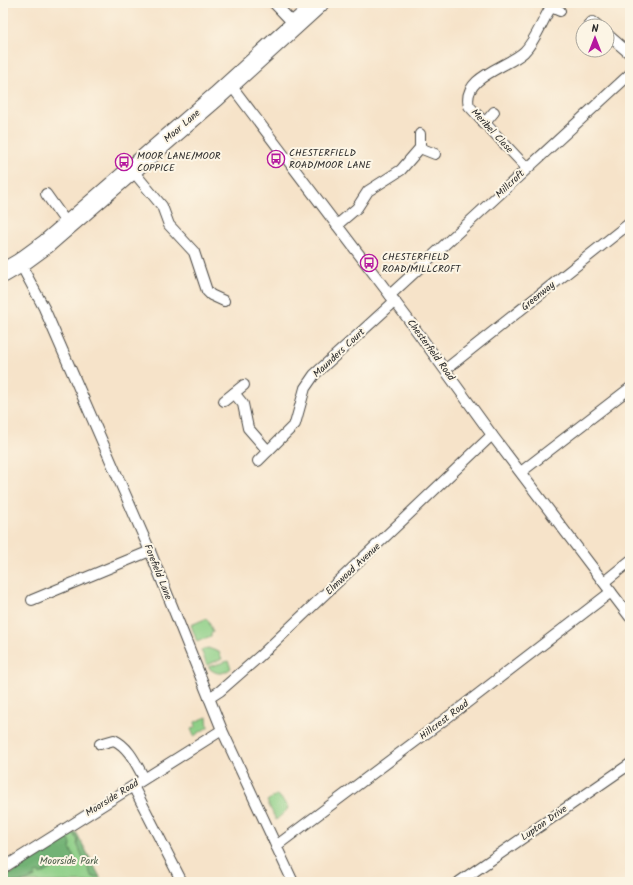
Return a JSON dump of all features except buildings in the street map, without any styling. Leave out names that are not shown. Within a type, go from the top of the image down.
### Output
[{"type":"highway","name":"Moor Lane","points":[[8,268],[68,225],[230,84],[319,3]]},
{"type":"street","points":[[274,3],[295,26]]},
{"type":"street","points":[[549,5],[560,11]]},
{"type":"street","name":"Meribel Close","points":[[527,168],[468,106],[468,98],[470,90],[490,71],[513,60],[525,51],[549,5]]},
{"type":"street","points":[[615,41],[630,54]]},
{"type":"street","name":"Millcroft","points":[[392,298],[527,168],[630,74]]},
{"type":"street","name":"Chesterfield Road","points":[[230,84],[630,617]]},
{"type":"street","points":[[484,124],[494,112]]},
{"type":"street","points":[[337,225],[357,208],[368,190],[401,170],[420,148],[420,134]]},
{"type":"street","points":[[420,148],[435,154]]},
{"type":"street","points":[[132,170],[162,206],[169,225],[194,252],[207,291],[211,295],[224,301]]},
{"type":"street","points":[[46,194],[68,225]]},
{"type":"street","name":"Greenway","points":[[446,370],[630,223]]},
{"type":"street","name":"Forefield Lane","points":[[8,268],[44,308],[150,551],[222,730],[293,882]]},
{"type":"street","name":"Maunders Court","points":[[258,461],[295,424],[305,388],[314,375],[392,298]]},
{"type":"street","points":[[224,402],[244,385]]},
{"type":"street","points":[[521,472],[630,388]]},
{"type":"street","points":[[234,393],[243,404],[248,428],[268,451]]},
{"type":"street","name":"Elmwood Avenue","points":[[209,698],[220,691],[260,656],[492,435]]},
{"type":"street","points":[[32,600],[150,551]]},
{"type":"street","points":[[604,582],[630,561]]},
{"type":"street","name":"Hillcrest Road","points":[[276,846],[464,705],[611,592]]},
{"type":"street","name":"Moorside Road","points":[[3,868],[222,730]]},
{"type":"street","points":[[100,744],[114,740],[120,743],[128,751],[144,778]]},
{"type":"street","name":"Lupton Drive","points":[[459,882],[630,764]]},
{"type":"street","points":[[133,786],[182,882]]},
{"type":"green space","points":[[205,619],[208,620],[213,632],[211,636],[197,642],[191,625]]},
{"type":"green space","points":[[208,648],[219,652],[222,659],[207,665],[201,650]]},
{"type":"green space","points":[[228,661],[231,668],[222,673],[214,672],[208,667]]},
{"type":"green space","points":[[207,717],[208,727],[194,736],[191,729],[196,727],[195,722]]},
{"type":"green space","points":[[276,795],[280,797],[288,807],[287,810],[276,820],[267,801]]},
{"type":"green space","name":"Moorside Park","points":[[76,832],[102,882],[3,882],[3,879]]},
{"type":"green space","points":[[76,832],[100,877],[93,877],[90,873],[77,844],[78,841],[74,833]]},
{"type":"green space","points":[[68,837],[71,844],[70,848],[75,859],[60,866],[58,863],[55,867],[40,875],[39,872],[34,874],[35,877],[24,882],[3,882],[3,879]]},
{"type":"place","name":"CHESTERFIELD ROAD/MOOR LANE","points":[[276,159]]},
{"type":"place","name":"MOOR LANE/MOOR COPPICE","points":[[124,162]]},
{"type":"place","name":"CHESTERFIELD ROAD/MILLCROFT","points":[[369,263]]}]
